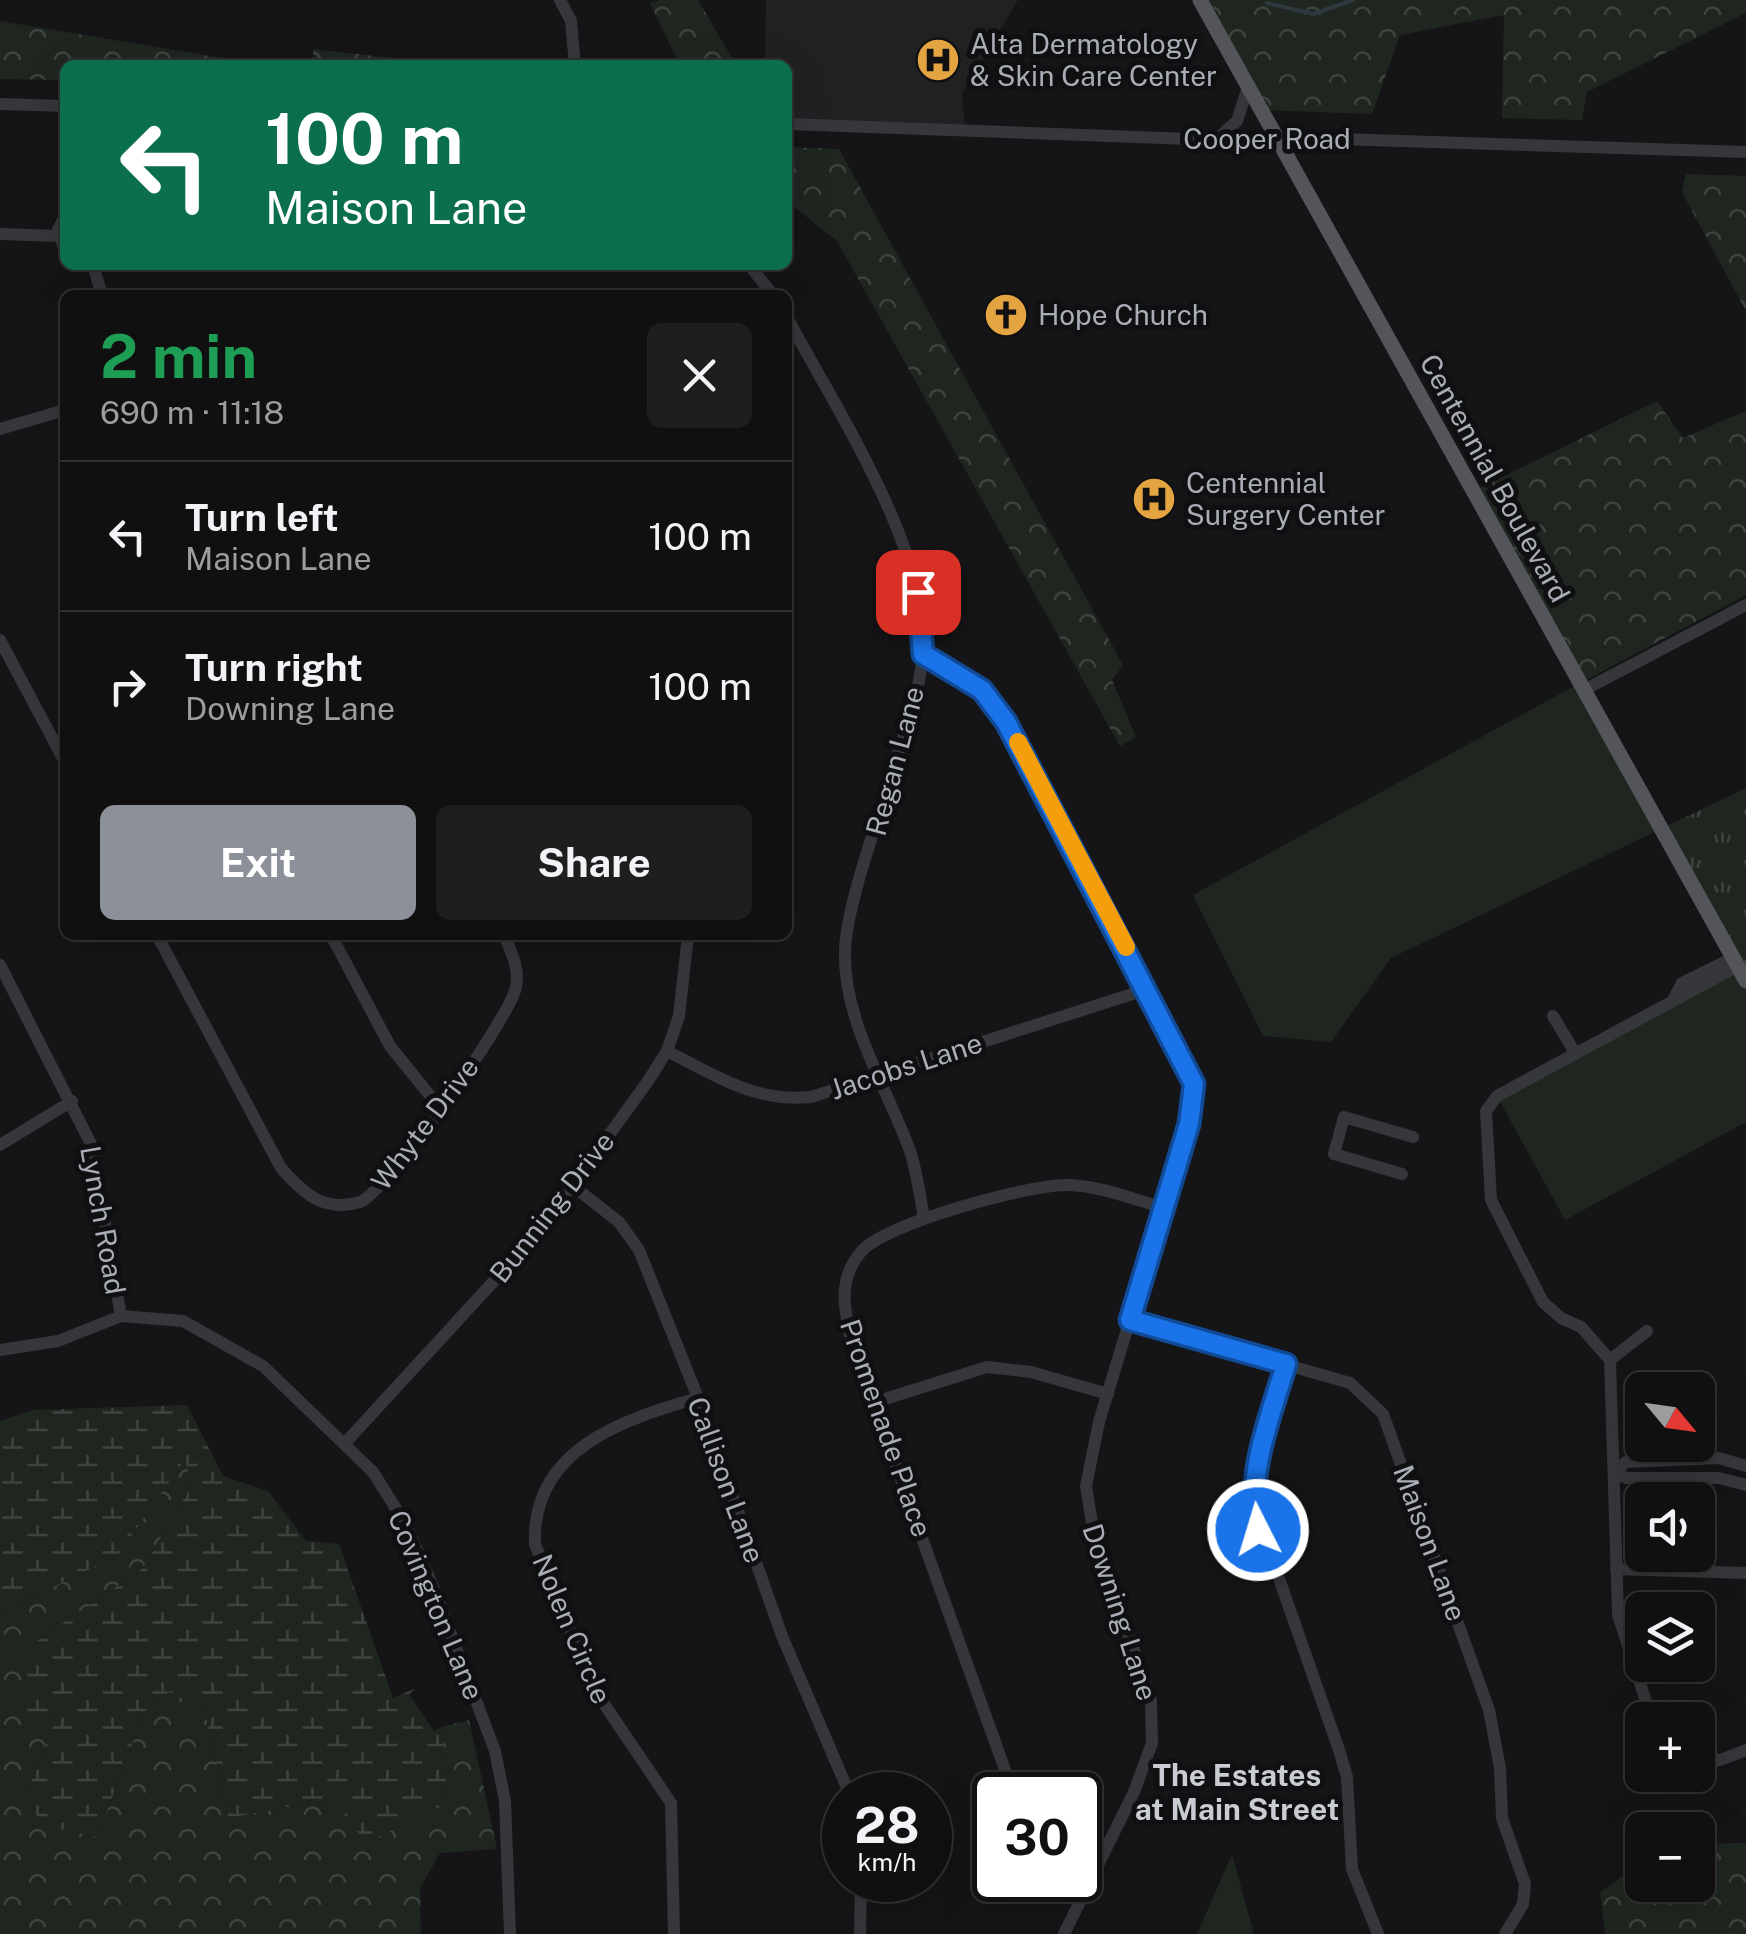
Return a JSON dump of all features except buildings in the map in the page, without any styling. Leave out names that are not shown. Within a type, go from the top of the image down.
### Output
[{"type":"main road","name":"Centennial Boulevard","points":[[1200,0],[1739,968]]},
{"type":"street","points":[[560,0],[571,21],[575,60]]},
{"type":"street","points":[[1216,140],[1236,122],[1248,87]]},
{"type":"street","points":[[0,104],[60,106]]},
{"type":"street","name":"Cooper Road","points":[[792,124],[1216,140],[1276,137],[1746,152]]},
{"type":"street","points":[[0,234],[59,236],[60,233]]},
{"type":"street","points":[[753,270],[770,290]]},
{"type":"street","name":"Regan Lane","points":[[792,326],[854,442],[914,568],[923,654],[844,950],[850,993],[877,1076],[910,1152],[924,1218]]},
{"type":"street","points":[[0,429],[60,411]]},
{"type":"street","points":[[1584,690],[1746,605]]},
{"type":"street","points":[[0,640],[60,753]]},
{"type":"street","name":"Downing Lane","points":[[923,654],[992,701],[1148,988],[1194,1084],[1189,1124],[1108,1394],[1086,1486],[1086,1505],[1152,1701],[1153,1722],[1146,1764],[1102,1845]]},
{"type":"street","name":"Whyte Drive","points":[[160,940],[282,1168],[312,1198],[341,1205],[375,1194],[497,1030],[510,1004],[517,975],[506,940]]},
{"type":"street","points":[[334,940],[390,1046],[440,1108]]},
{"type":"street","name":"Bunning Drive","points":[[346,1442],[442,1342],[573,1186],[667,1051],[679,1016],[687,940]]},
{"type":"street","name":"Lynch Road","points":[[0,965],[72,1101],[97,1167],[121,1316]]},
{"type":"street","points":[[1646,1702],[1618,1614],[1610,1360],[1581,1326],[1560,1318],[1542,1302],[1491,1200],[1486,1110],[1497,1096],[1672,1002],[1682,984],[1739,968]]},
{"type":"street","name":"Jacobs Lane","points":[[667,1051],[742,1089],[785,1100],[811,1097],[1148,988]]},
{"type":"street","points":[[1552,1016],[1576,1053]]},
{"type":"street","points":[[0,1145],[72,1101]]},
{"type":"street","points":[[1402,1174],[1334,1154],[1344,1117],[1413,1137]]},
{"type":"street","name":"Promenade Place","points":[[1006,1772],[851,1340],[843,1290],[857,1255],[869,1243],[924,1218],[1065,1185],[1164,1208]]},
{"type":"street","name":"Callison Lane","points":[[573,1186],[620,1222],[639,1250],[698,1398],[782,1636],[840,1772]]},
{"type":"street","name":"Covington Lane","points":[[0,1350],[58,1341],[121,1316],[167,1317],[202,1328],[263,1366],[373,1472],[405,1522],[496,1752],[505,1800],[510,1934]]},
{"type":"street","name":"Maison Lane","points":[[1130,1320],[1350,1383],[1383,1414],[1489,1710],[1500,1768],[1502,1818],[1525,1884],[1523,1904],[1505,1934]]},
{"type":"street","points":[[1610,1360],[1646,1331]]},
{"type":"street","points":[[1286,1364],[1254,1476],[1253,1504],[1347,1777],[1352,1869],[1378,1934]]},
{"type":"street","points":[[875,1402],[988,1367],[1031,1372],[1108,1394]]},
{"type":"street","name":"Nolen Circle","points":[[674,1934],[671,1803],[594,1690],[535,1544],[534,1527],[554,1478],[594,1436],[628,1418],[698,1398]]},
{"type":"street","points":[[1615,1472],[1626,1462],[1719,1458],[1746,1466]]},
{"type":"street","points":[[1615,1472],[1626,1478],[1719,1478],[1746,1485]]},
{"type":"street","points":[[1616,1569],[1746,1573]]},
{"type":"street","points":[[1715,1760],[1746,1750]]},
{"type":"street","points":[[860,1902],[860,1934]]},
{"type":"street","name":"Downing Lane","points":[[1064,1934],[1076,1902]]},
{"type":"shaded area","points":[[766,0],[1018,0],[962,93],[965,128],[792,124],[792,60],[765,60]]},
{"type":"green space","points":[[698,0],[733,60],[678,60],[650,3]]},
{"type":"green space","points":[[1200,0],[1746,0],[1746,13],[1587,92],[1582,120],[1502,118],[1504,15],[1400,35],[1372,114],[1262,110]]},
{"type":"green space","points":[[0,21],[233,60],[60,60],[60,80],[0,79]]},
{"type":"green space","points":[[313,49],[409,60],[314,60]]},
{"type":"green space","points":[[792,147],[839,149],[1123,665],[1112,680],[1136,737],[1120,746],[837,241],[792,205]]},
{"type":"green space","points":[[1686,174],[1746,176],[1746,311],[1682,192]]},
{"type":"green space","points":[[1657,401],[1683,438],[1746,411],[1746,595],[1580,683],[1474,491]]},
{"type":"green space","points":[[1580,683],[1661,829],[1391,958],[1331,1042],[1263,1036],[1193,895]]},
{"type":"green space","points":[[1746,788],[1746,981],[1661,829]]},
{"type":"green space","points":[[1738,966],[1746,981],[1746,1122],[1565,1220],[1497,1096]]},
{"type":"green space","points":[[187,1405],[223,1476],[268,1491],[306,1541],[339,1544],[393,1698],[416,1688],[409,1694],[434,1731],[442,1727],[448,1803],[366,1843],[333,1799],[228,1818],[204,1707],[169,1692],[144,1712],[97,1837],[40,1825],[28,1790],[57,1715],[20,1714],[28,1647],[142,1569],[192,1485],[185,1459],[118,1555],[0,1613],[0,1421],[33,1410]]},
{"type":"green space","points":[[185,1457],[192,1485],[142,1569],[28,1647],[57,1714],[28,1790],[97,1837],[144,1712],[169,1692],[204,1707],[228,1818],[333,1799],[448,1803],[442,1727],[469,1720],[497,1849],[440,1853],[420,1888],[421,1934],[0,1934],[0,1613],[118,1555]]},
{"type":"green space","points":[[1746,1843],[1746,1934],[1605,1934],[1600,1892],[1625,1875],[1625,1902],[1715,1902],[1715,1844]]},
{"type":"green space","points":[[1232,1854],[1254,1934],[1197,1934]]},
{"type":"waterway","points":[[1267,3],[1313,14],[1353,0]]},
{"type":"slow traffic","points":[[1018,742],[1126,947]]},
{"type":"place","name":"Alta Dermatology & Skin Care Center","points":[[938,60]]},
{"type":"place","name":"Hope Church","points":[[1006,315]]},
{"type":"place","name":"Centennial Surgery Center","points":[[1154,499]]},
{"type":"district","name":"The Estates at Main Street","points":[[1237,1793]]},
{"type":"route","points":[[918,592],[923,654],[982,690],[1006,722],[1189,1070],[1195,1096],[1189,1124],[1130,1320],[1286,1364],[1254,1476],[1253,1504],[1258,1530]]}]
